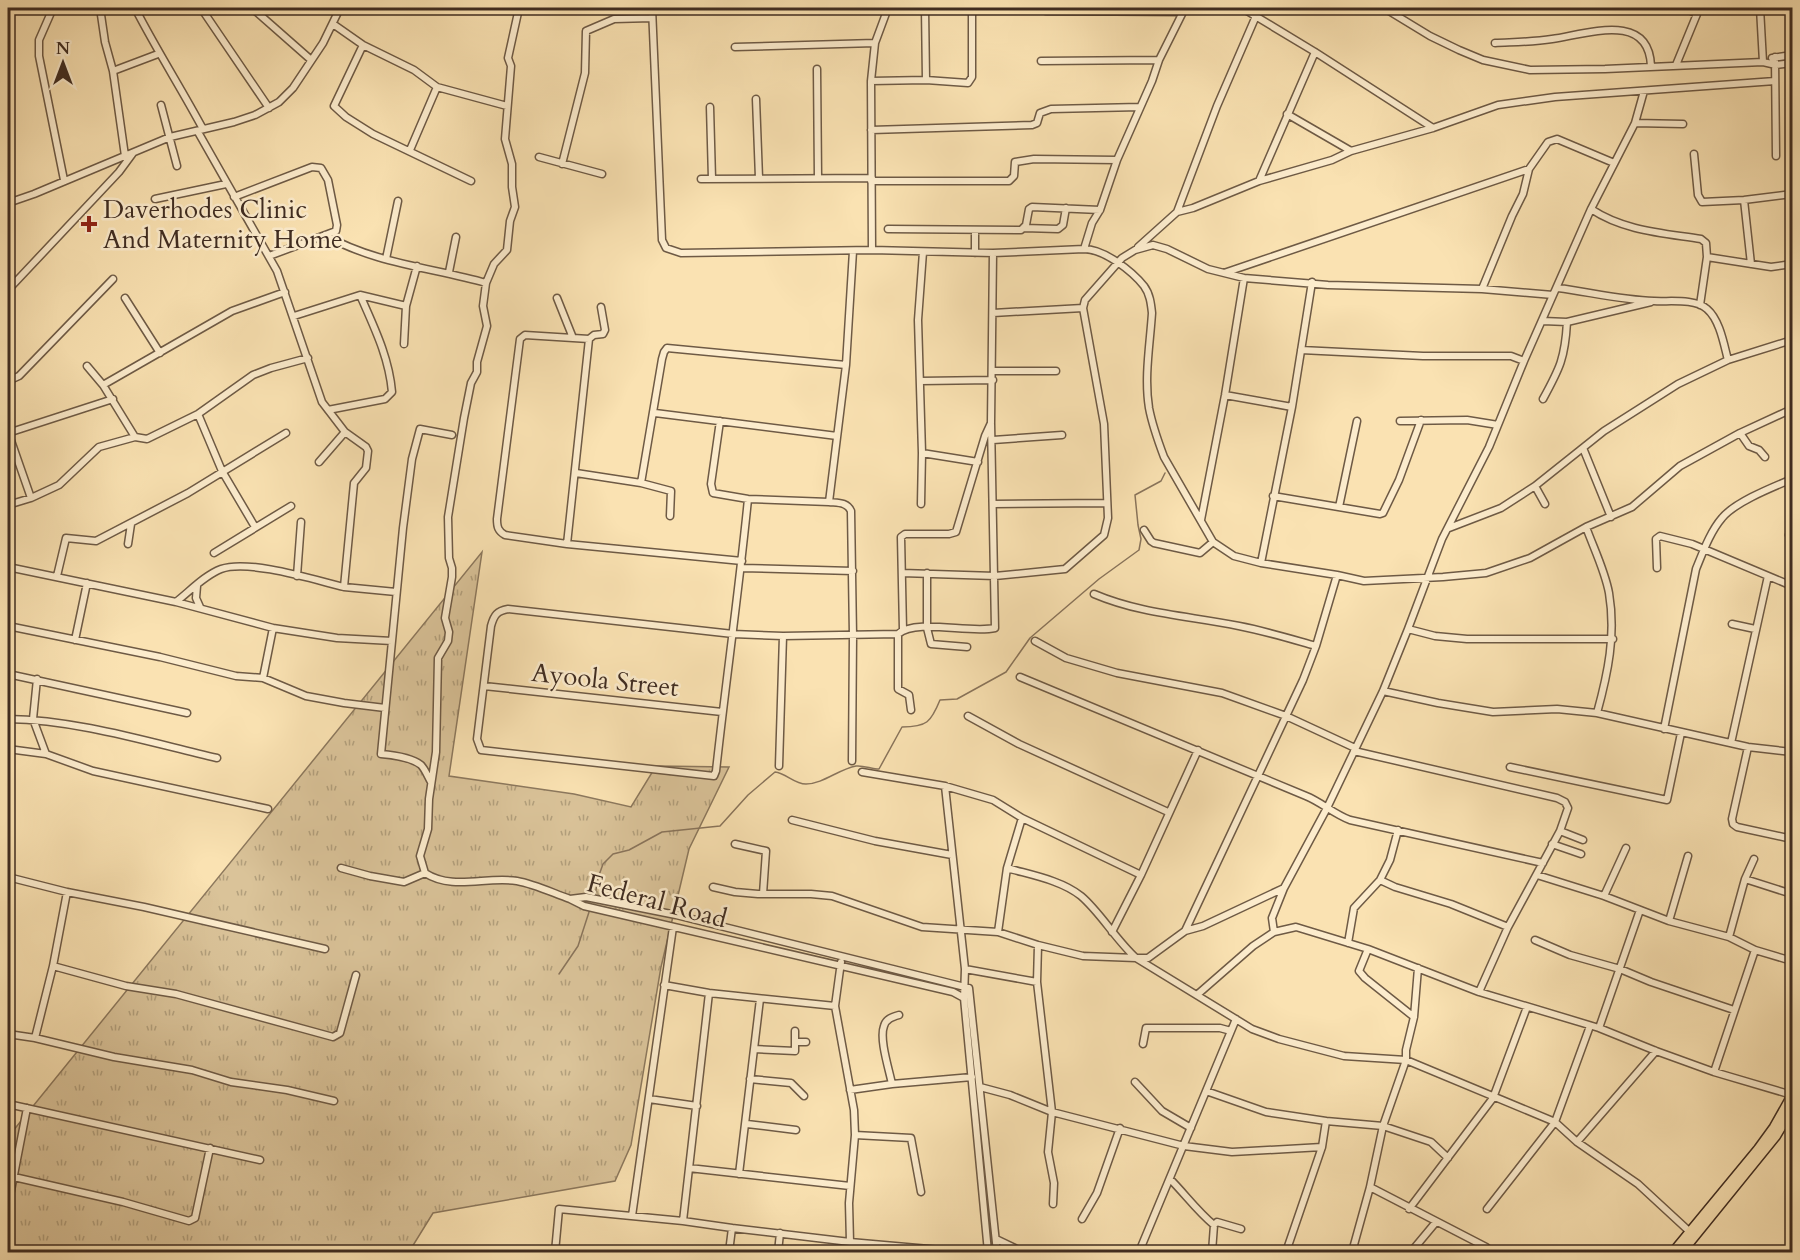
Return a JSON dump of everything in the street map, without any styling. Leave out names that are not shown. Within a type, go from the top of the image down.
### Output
[{"type":"main road","points":[[1673,1252],[1758,1149],[1778,1121],[1792,1095]]},
{"type":"main road","points":[[1682,1252],[1776,1136],[1792,1109]]},
{"type":"street","points":[[53,8],[39,40],[39,56],[64,180]]},
{"type":"street","points":[[100,8],[105,42],[113,71],[125,156]]},
{"type":"street","points":[[135,8],[158,54],[182,90],[226,184],[269,256],[294,316],[319,394],[345,432],[366,447],[368,451],[366,468],[354,483],[344,587]]},
{"type":"street","points":[[201,8],[269,108]]},
{"type":"street","points":[[252,8],[310,59]]},
{"type":"street","points":[[8,203],[170,137],[234,122],[269,108],[293,88],[310,59],[323,43],[340,8]]},
{"type":"street","points":[[519,8],[508,58],[512,66],[505,139],[512,164],[515,207],[510,221],[507,250],[494,264],[486,283],[483,306],[488,326],[477,362],[477,372],[471,383],[448,517],[452,577],[444,618],[449,632],[448,641],[438,658],[436,752],[428,829],[420,856],[425,873],[434,879],[449,882],[518,881],[570,899]]},
{"type":"street","points":[[651,8],[662,240],[666,248],[681,253],[872,250],[993,253],[1084,249],[1095,250],[1118,262],[1144,286],[1151,303],[1149,407],[1164,457],[1213,542],[1234,556],[1261,563],[1337,574],[1365,581],[1486,573],[1498,570],[1530,558],[1586,527],[1632,507],[1673,471],[1740,434],[1792,409]]},
{"type":"street","points":[[811,8],[820,8]]},
{"type":"street","points":[[872,250],[871,81],[875,43],[888,8]]},
{"type":"street","points":[[925,8],[926,80]]},
{"type":"street","points":[[871,81],[926,80],[968,83],[971,80],[972,8]]},
{"type":"street","points":[[1046,8],[1046,11],[1184,10],[1159,60],[1117,160],[1084,249]]},
{"type":"street","points":[[1242,8],[1433,128]]},
{"type":"street","points":[[1384,8],[1430,36],[1459,50],[1492,62],[1530,70],[1792,63]]},
{"type":"street","points":[[1676,65],[1697,14],[1685,8]]},
{"type":"street","points":[[1760,8],[1763,62]]},
{"type":"street","points":[[902,573],[995,576],[1065,569],[1104,535],[1108,518],[1103,416],[1083,308],[1085,300],[1118,262],[1135,250],[1177,212],[1217,106],[1257,16]]},
{"type":"street","points":[[562,164],[585,73],[586,31],[614,19],[652,18]]},
{"type":"street","points":[[333,24],[363,45],[414,70],[437,87],[507,106]]},
{"type":"street","points":[[1496,43],[1538,41],[1602,30],[1631,32],[1646,44],[1651,66]]},
{"type":"street","points":[[735,47],[875,43]]},
{"type":"street","points":[[363,45],[334,106],[372,134],[410,150],[471,181]]},
{"type":"street","points":[[1259,181],[1315,52]]},
{"type":"street","points":[[113,71],[158,54]]},
{"type":"street","points":[[1763,62],[1775,57],[1792,55]]},
{"type":"street","points":[[1775,57],[1776,156]]},
{"type":"street","points":[[1041,61],[1159,60]]},
{"type":"street","points":[[817,69],[818,178]]},
{"type":"street","points":[[1177,212],[1259,181],[1332,160],[1351,151],[1433,128],[1498,105],[1555,97],[1775,81]]},
{"type":"street","points":[[410,150],[437,87]]},
{"type":"street","points":[[1274,932],[1272,918],[1284,888],[1327,808],[1383,691],[1442,539],[1489,447],[1524,361],[1591,210],[1635,123],[1644,91]]},
{"type":"street","points":[[756,99],[759,178]]},
{"type":"street","points":[[161,105],[177,166]]},
{"type":"street","points":[[710,106],[712,178]]},
{"type":"street","points":[[871,130],[1032,125],[1037,123],[1040,113],[1051,109],[1140,107]]},
{"type":"street","points":[[1287,114],[1351,151]]},
{"type":"street","points":[[1635,123],[1683,124]]},
{"type":"street","points":[[1482,289],[1523,194],[1529,169],[1548,142],[1557,139],[1614,164]]},
{"type":"street","points":[[8,290],[119,172],[134,152]]},
{"type":"street","points":[[1694,154],[1698,195],[1702,202],[1792,194]]},
{"type":"street","points":[[539,157],[602,174]]},
{"type":"street","points":[[701,178],[1009,181],[1014,176],[1015,162],[1034,159],[1117,160]]},
{"type":"street","points":[[234,197],[312,167],[321,168],[328,180],[337,225],[336,231],[269,256]]},
{"type":"street","points":[[1223,273],[1529,169]]},
{"type":"street","points":[[155,200],[226,184]]},
{"type":"street","points":[[1744,200],[1751,264]]},
{"type":"street","points":[[386,259],[398,201]]},
{"type":"street","points":[[1024,228],[1029,209],[1032,207],[1100,210]]},
{"type":"street","points":[[888,230],[1061,227],[1066,208]]},
{"type":"street","points":[[1591,210],[1624,226],[1701,239],[1707,247],[1707,257],[1700,304]]},
{"type":"street","points":[[975,230],[975,253]]},
{"type":"street","points":[[325,235],[386,259],[449,272],[486,283]]},
{"type":"street","points":[[449,272],[456,237]]},
{"type":"street","points":[[1135,250],[1153,245],[1167,249],[1193,263],[1244,278],[1363,286],[1482,289],[1553,295]]},
{"type":"street","points":[[829,502],[846,365],[854,251]]},
{"type":"street","points":[[921,504],[922,453],[918,320],[923,252]]},
{"type":"street","points":[[748,499],[733,634],[722,712],[716,774],[710,777],[481,750],[477,739],[494,617],[500,611],[508,609],[733,634],[853,636],[927,628],[993,629],[995,626],[995,576],[991,423],[993,253]]},
{"type":"street","points":[[1707,257],[1771,267],[1792,264]]},
{"type":"street","points":[[404,344],[406,306],[417,266]]},
{"type":"street","points":[[1201,520],[1244,278]]},
{"type":"street","points":[[8,381],[19,376],[113,279]]},
{"type":"street","points":[[1261,563],[1292,407],[1312,282]]},
{"type":"street","points":[[1558,288],[1654,301]]},
{"type":"street","points":[[103,385],[232,311],[285,292]]},
{"type":"street","points":[[294,316],[360,295],[406,306]]},
{"type":"street","points":[[328,410],[385,399],[392,392],[386,357],[360,295]]},
{"type":"street","points":[[125,298],[160,353]]},
{"type":"street","points":[[556,298],[573,338]]},
{"type":"street","points":[[1543,321],[1567,322],[1654,301],[1672,300],[1700,304],[1708,309],[1714,318],[1728,360]]},
{"type":"street","points":[[601,307],[605,330],[603,334],[589,339],[525,335],[520,339],[497,526],[499,531],[505,535],[567,544],[741,565],[853,571]]},
{"type":"street","points":[[993,313],[1083,308]]},
{"type":"street","points":[[1543,399],[1561,366],[1566,347],[1567,322]]},
{"type":"street","points":[[567,544],[589,339]]},
{"type":"street","points":[[1449,528],[1501,508],[1535,486],[1604,431],[1678,384],[1728,360],[1792,340]]},
{"type":"street","points":[[641,483],[655,413],[662,359],[667,348],[846,365]]},
{"type":"street","points":[[1301,350],[1423,356],[1511,356],[1524,361]]},
{"type":"street","points":[[8,505],[31,498],[58,485],[99,447],[135,437],[147,439],[198,414],[254,375],[308,358]]},
{"type":"street","points":[[87,366],[103,385],[135,437]]},
{"type":"street","points":[[992,371],[1056,371]]},
{"type":"street","points":[[920,381],[993,380]]},
{"type":"street","points":[[1225,395],[1292,407]]},
{"type":"street","points":[[31,498],[8,432],[112,399]]},
{"type":"street","points":[[655,413],[837,436]]},
{"type":"street","points":[[198,414],[222,471],[255,527]]},
{"type":"street","points":[[1273,496],[1380,514],[1385,511],[1421,420]]},
{"type":"street","points":[[1400,421],[1467,420],[1498,425]]},
{"type":"street","points":[[720,421],[711,491],[716,494],[748,499],[845,504],[851,511],[852,761]]},
{"type":"street","points":[[1339,507],[1357,421]]},
{"type":"street","points":[[911,710],[909,695],[898,689],[902,535],[956,532],[991,423]]},
{"type":"street","points":[[432,782],[417,762],[395,755],[381,754],[396,592],[412,459],[420,429],[453,435]]},
{"type":"street","points":[[319,462],[345,432]]},
{"type":"street","points":[[57,576],[66,538],[96,541],[188,493],[286,433]]},
{"type":"street","points":[[1740,434],[1749,446],[1759,450],[1765,457]]},
{"type":"street","points":[[993,440],[1062,435]]},
{"type":"street","points":[[1583,448],[1611,517]]},
{"type":"street","points":[[922,453],[978,462]]},
{"type":"street","points":[[576,473],[641,483],[671,491],[670,516]]},
{"type":"street","points":[[1664,729],[1696,569],[1704,549],[1721,519],[1727,513],[1768,489],[1792,479]]},
{"type":"street","points":[[1535,486],[1545,504]]},
{"type":"street","points":[[993,504],[1106,502]]},
{"type":"street","points":[[214,553],[291,506]]},
{"type":"street","points":[[297,576],[301,522]]},
{"type":"street","points":[[128,544],[131,524]]},
{"type":"street","points":[[1790,535],[1792,526]]},
{"type":"street","points":[[1586,527],[1609,593],[1612,639],[1608,676],[1597,713]]},
{"type":"street","points":[[1144,530],[1151,542],[1200,553],[1213,542]]},
{"type":"street","points":[[1657,568],[1657,537],[1684,541],[1792,586]]},
{"type":"street","points":[[8,567],[200,607],[273,628],[337,638],[392,640]]},
{"type":"street","points":[[176,602],[222,569],[241,567],[261,568],[344,587],[396,592]]},
{"type":"street","points":[[927,573],[927,628],[931,644],[967,647]]},
{"type":"street","points":[[1185,931],[1258,778],[1316,646],[1337,574]]},
{"type":"street","points":[[1731,743],[1768,576]]},
{"type":"street","points":[[75,640],[87,583]]},
{"type":"street","points":[[197,586],[195,598],[200,607]]},
{"type":"street","points":[[1094,594],[1120,605],[1178,617],[1240,626],[1316,646]]},
{"type":"street","points":[[1732,624],[1755,628]]},
{"type":"street","points":[[8,626],[160,657],[236,676],[263,678],[306,696],[385,708]]},
{"type":"street","points":[[263,678],[273,628]]},
{"type":"street","points":[[1408,629],[1435,636],[1467,639],[1612,639]]},
{"type":"street","points":[[779,766],[783,636]]},
{"type":"street","points":[[1035,641],[1066,658],[1118,674],[1222,693],[1286,716],[1355,750],[1557,798],[1565,802],[1568,808],[1560,831],[1508,927],[1479,992]]},
{"type":"street","points":[[8,674],[187,713]]},
{"type":"street","points":[[1020,677],[1198,750],[1258,778],[1306,796],[1350,820],[1543,863]]},
{"type":"street","points":[[37,679],[33,719],[46,754]]},
{"type":"street","name":"Ayoola Street","points":[[484,686],[722,712]]},
{"type":"street","points":[[1383,691],[1493,712],[1557,709],[1597,713],[1748,747],[1792,752]]},
{"type":"street","points":[[968,716],[1019,744],[1168,812]]},
{"type":"street","points":[[8,719],[33,719],[104,731],[217,758]]},
{"type":"street","points":[[1510,767],[1667,800],[1681,733]]},
{"type":"street","points":[[1748,747],[1732,819],[1733,824],[1737,827],[1792,839]]},
{"type":"street","points":[[8,749],[46,754],[93,771],[268,809]]},
{"type":"street","points":[[1112,932],[1198,750]]},
{"type":"street","points":[[862,772],[945,786],[993,800],[1023,818],[1141,874]]},
{"type":"street","points":[[945,786],[965,969],[964,998],[987,1252]]},
{"type":"street","points":[[998,932],[1008,868],[1023,818]]},
{"type":"street","points":[[792,820],[875,841],[952,855]]},
{"type":"street","points":[[1348,943],[1354,908],[1380,880],[1390,860],[1398,830]]},
{"type":"street","points":[[1560,831],[1582,840]]},
{"type":"street","points":[[735,844],[766,850],[763,894]]},
{"type":"street","points":[[1552,844],[1581,854]]},
{"type":"street","points":[[1604,896],[1626,848]]},
{"type":"street","points":[[1669,921],[1688,856]]},
{"type":"street","points":[[1729,937],[1745,879],[1754,859]]},
{"type":"street","points":[[341,868],[404,882],[425,873]]},
{"type":"street","points":[[1008,868],[1053,882],[1081,896],[1122,946],[1136,958],[1252,1029],[1279,1039],[1344,1056],[1406,1060],[1555,1122],[1577,1142],[1638,1184],[1690,1232]]},
{"type":"street","points":[[1537,875],[1604,896],[1669,921],[1729,937],[1755,950],[1792,961]]},
{"type":"street","points":[[8,877],[325,949]]},
{"type":"street","points":[[1745,879],[1792,894]]},
{"type":"street","points":[[1380,880],[1395,887],[1451,904],[1508,927]]},
{"type":"street","points":[[713,887],[735,892],[832,896],[922,927],[998,932],[1083,956],[1136,958],[1148,958],[1185,931],[1203,926],[1284,888]]},
{"type":"street","points":[[35,1038],[68,892]]},
{"type":"street","name":"Federal Road","points":[[570,899],[586,897],[676,915],[966,987]]},
{"type":"street","name":"Federal Road","points":[[570,899],[584,906],[953,992],[964,998]]},
{"type":"street","points":[[1599,1028],[1640,910]]},
{"type":"street","points":[[632,1216],[674,927]]},
{"type":"street","points":[[1198,994],[1253,946],[1274,932],[1296,927],[1368,949],[1479,992],[1599,1028],[1714,1072],[1792,1095]]},
{"type":"street","points":[[1535,940],[1570,955],[1620,969],[1734,1010]]},
{"type":"street","points":[[1038,945],[1037,982],[1052,1112],[1048,1152],[1054,1183],[1053,1204]]},
{"type":"street","points":[[1368,949],[1359,970],[1365,978],[1414,1017]]},
{"type":"street","points":[[1714,1072],[1755,950]]},
{"type":"street","points":[[842,956],[835,1006],[850,1090],[855,1135],[850,1186],[850,1242]]},
{"type":"street","points":[[53,966],[126,986],[176,994],[333,1037],[340,1033],[356,975]]},
{"type":"street","points":[[1352,1252],[1370,1187],[1383,1126],[1406,1060],[1406,1050],[1414,1017],[1418,968]]},
{"type":"street","points":[[965,969],[1037,982]]},
{"type":"street","points":[[664,985],[709,993],[835,1006]]},
{"type":"street","points":[[966,987],[969,988],[970,993],[998,1252]]},
{"type":"street","points":[[683,1221],[709,993]]},
{"type":"street","points":[[739,1174],[747,1124],[760,999]]},
{"type":"street","points":[[1409,1209],[1493,1098],[1527,1007]]},
{"type":"street","points":[[892,1084],[883,1038],[884,1027],[890,1018],[899,1015]]},
{"type":"street","points":[[1139,1252],[1236,1019]]},
{"type":"street","points":[[1486,1209],[1555,1122],[1590,1026]]},
{"type":"street","points":[[1143,1044],[1146,1028],[1220,1028],[1232,1031]]},
{"type":"street","points":[[754,1049],[795,1051],[795,1031]]},
{"type":"street","points":[[8,1034],[35,1038],[114,1057],[192,1070],[231,1082],[287,1090],[334,1101]]},
{"type":"street","points":[[795,1042],[806,1042]]},
{"type":"street","points":[[1577,1142],[1656,1051]]},
{"type":"street","points":[[850,1090],[972,1077]]},
{"type":"street","points":[[750,1079],[791,1083],[804,1096]]},
{"type":"street","points":[[1135,1083],[1162,1111],[1191,1128]]},
{"type":"street","points":[[980,1088],[1010,1095],[1052,1112],[1184,1146],[1232,1152],[1322,1147]]},
{"type":"street","points":[[1206,1091],[1266,1112],[1326,1121],[1383,1126],[1431,1142],[1448,1158]]},
{"type":"street","points":[[649,1099],[697,1106]]},
{"type":"street","points":[[8,1104],[260,1160]]},
{"type":"street","points":[[8,1206],[27,1108]]},
{"type":"street","points":[[1286,1252],[1322,1147],[1326,1121]]},
{"type":"street","points":[[747,1124],[796,1130]]},
{"type":"street","points":[[1082,1219],[1097,1193],[1120,1128]]},
{"type":"street","points":[[855,1135],[911,1138],[921,1192]]},
{"type":"street","points":[[14,1177],[123,1202],[189,1221],[195,1218],[210,1148]]},
{"type":"street","points":[[689,1168],[850,1186]]},
{"type":"street","points":[[1170,1179],[1196,1209],[1214,1225]]},
{"type":"street","points":[[1370,1187],[1492,1252]]},
{"type":"street","points":[[555,1252],[559,1209],[683,1221],[850,1242],[963,1252]]},
{"type":"street","points":[[1214,1225],[1222,1222],[1241,1229]]},
{"type":"street","points":[[1411,1252],[1436,1222]]},
{"type":"street","points":[[1212,1252],[1214,1225]]},
{"type":"street","points":[[729,1252],[732,1228]]},
{"type":"street","points":[[778,1252],[780,1233]]},
{"type":"street","points":[[996,1239],[1023,1252]]},
{"type":"street","points":[[1786,1252],[1792,1244]]},
{"type":"green space","points":[[482,552],[449,776],[574,794],[631,807],[656,766],[729,767],[689,849],[661,967],[631,1145],[615,1181],[433,1213],[409,1252],[8,1252],[8,1137]]},
{"type":"waterway","points":[[595,896],[603,864],[613,854],[629,850],[662,832],[720,826],[748,795],[775,772],[806,784],[819,782],[856,766],[879,769],[902,727],[917,726],[927,722],[934,714],[940,700],[957,699],[1006,672],[1030,638],[1099,579],[1139,550],[1141,539],[1135,495],[1161,481],[1165,473]]},
{"type":"waterway","points":[[559,974],[578,946],[590,909]]},
{"type":"place","name":"Daverhodes Clinic And Maternity Home","points":[[89,224]]}]
